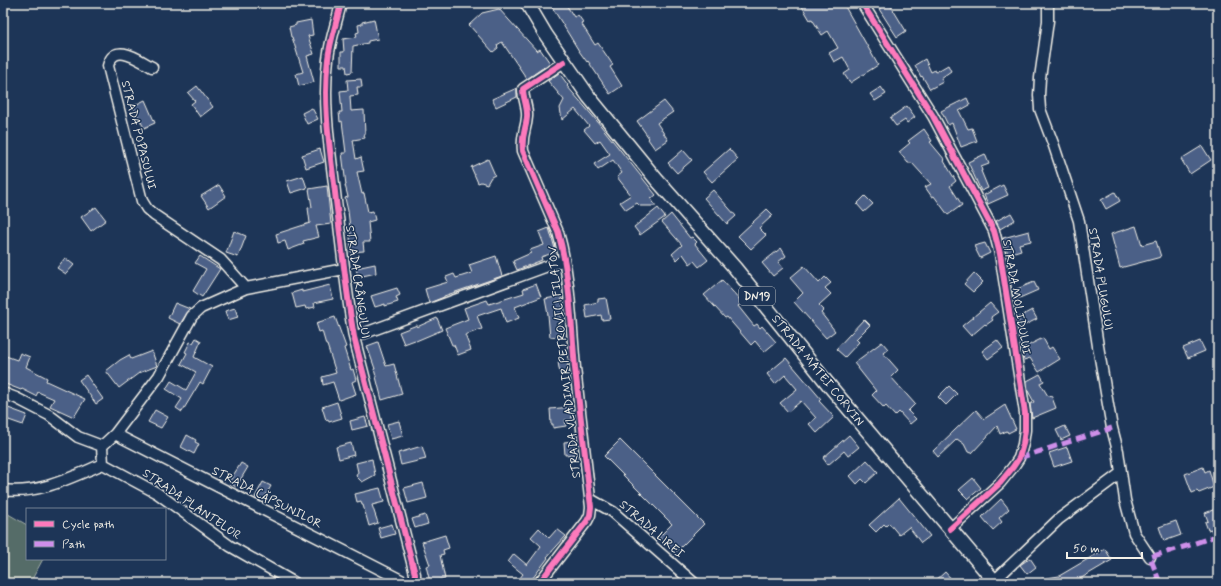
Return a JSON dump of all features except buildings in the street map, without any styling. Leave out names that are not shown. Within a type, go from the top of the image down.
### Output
[{"type":"main road","name":"STRADA MATEI CORVIN","points":[[527,3],[564,62],[589,97],[656,179],[735,268],[828,384],[994,582]]},
{"type":"street","name":"STRADA CRÂNGULUI","points":[[341,3],[331,41],[328,59],[327,82],[329,143],[348,303],[354,337],[413,566],[416,583]]},
{"type":"street","name":"STRADA MOLIDULUI","points":[[862,3],[933,116],[965,176],[994,232],[1004,275],[1025,413],[1023,444],[1019,458],[1000,483],[950,529]]},
{"type":"street","name":"STRADA PLUGULUI","points":[[1048,3],[1048,21],[1040,78],[1040,109],[1079,221],[1098,346],[1125,500],[1134,533],[1150,557]]},
{"type":"street","name":"STRADA POPASULUI","points":[[152,67],[122,53],[116,54],[108,66],[142,201],[147,209],[154,215],[221,260],[246,288]]},
{"type":"street","name":"STRADA VLADIMIR PETROVICI FILATOV","points":[[564,62],[523,89],[523,96],[528,116],[522,140],[523,151],[558,232],[564,260],[580,419],[590,499]]},
{"type":"street","name":"STRADA VLADIMIR PETROVICI FILATOV","points":[[354,337],[564,260]]},
{"type":"street","points":[[102,446],[115,434],[159,376],[192,316],[201,308],[246,288],[344,269]]},
{"type":"street","points":[[3,393],[49,415],[78,437],[102,446]]},
{"type":"street","name":"STRADA CĂPȘUNILOR","points":[[115,434],[407,583]]},
{"type":"street","points":[[3,490],[17,492],[28,491],[50,485],[103,464],[102,446]]},
{"type":"street","name":"STRADA PLANTELOR","points":[[103,464],[157,494],[230,546],[295,583]]},
{"type":"street","points":[[994,582],[1059,518],[1121,473]]},
{"type":"street","points":[[539,583],[587,521],[590,515],[590,499]]},
{"type":"street","name":"STRADA LIREI","points":[[590,499],[613,512],[694,583]]},
{"type":"green space","points":[[3,511],[26,524],[26,560],[42,560],[30,583],[3,583]]},
{"type":"marked path","points":[[1019,458],[1112,428]]},
{"type":"marked path","points":[[1160,583],[1150,557],[1218,535]]},
{"type":"cycle path","points":[[341,3],[329,52],[326,77],[326,95],[330,148],[346,286],[354,337],[415,574],[415,583]]},
{"type":"cycle path","points":[[862,3],[933,116],[994,231],[1000,254],[1025,413],[1023,444],[1019,458],[1000,483],[950,529]]},
{"type":"cycle path","points":[[539,583],[587,521],[590,515],[591,507],[575,368],[568,282],[562,248],[558,232],[523,151],[523,136],[527,114],[523,89],[564,62]]}]
